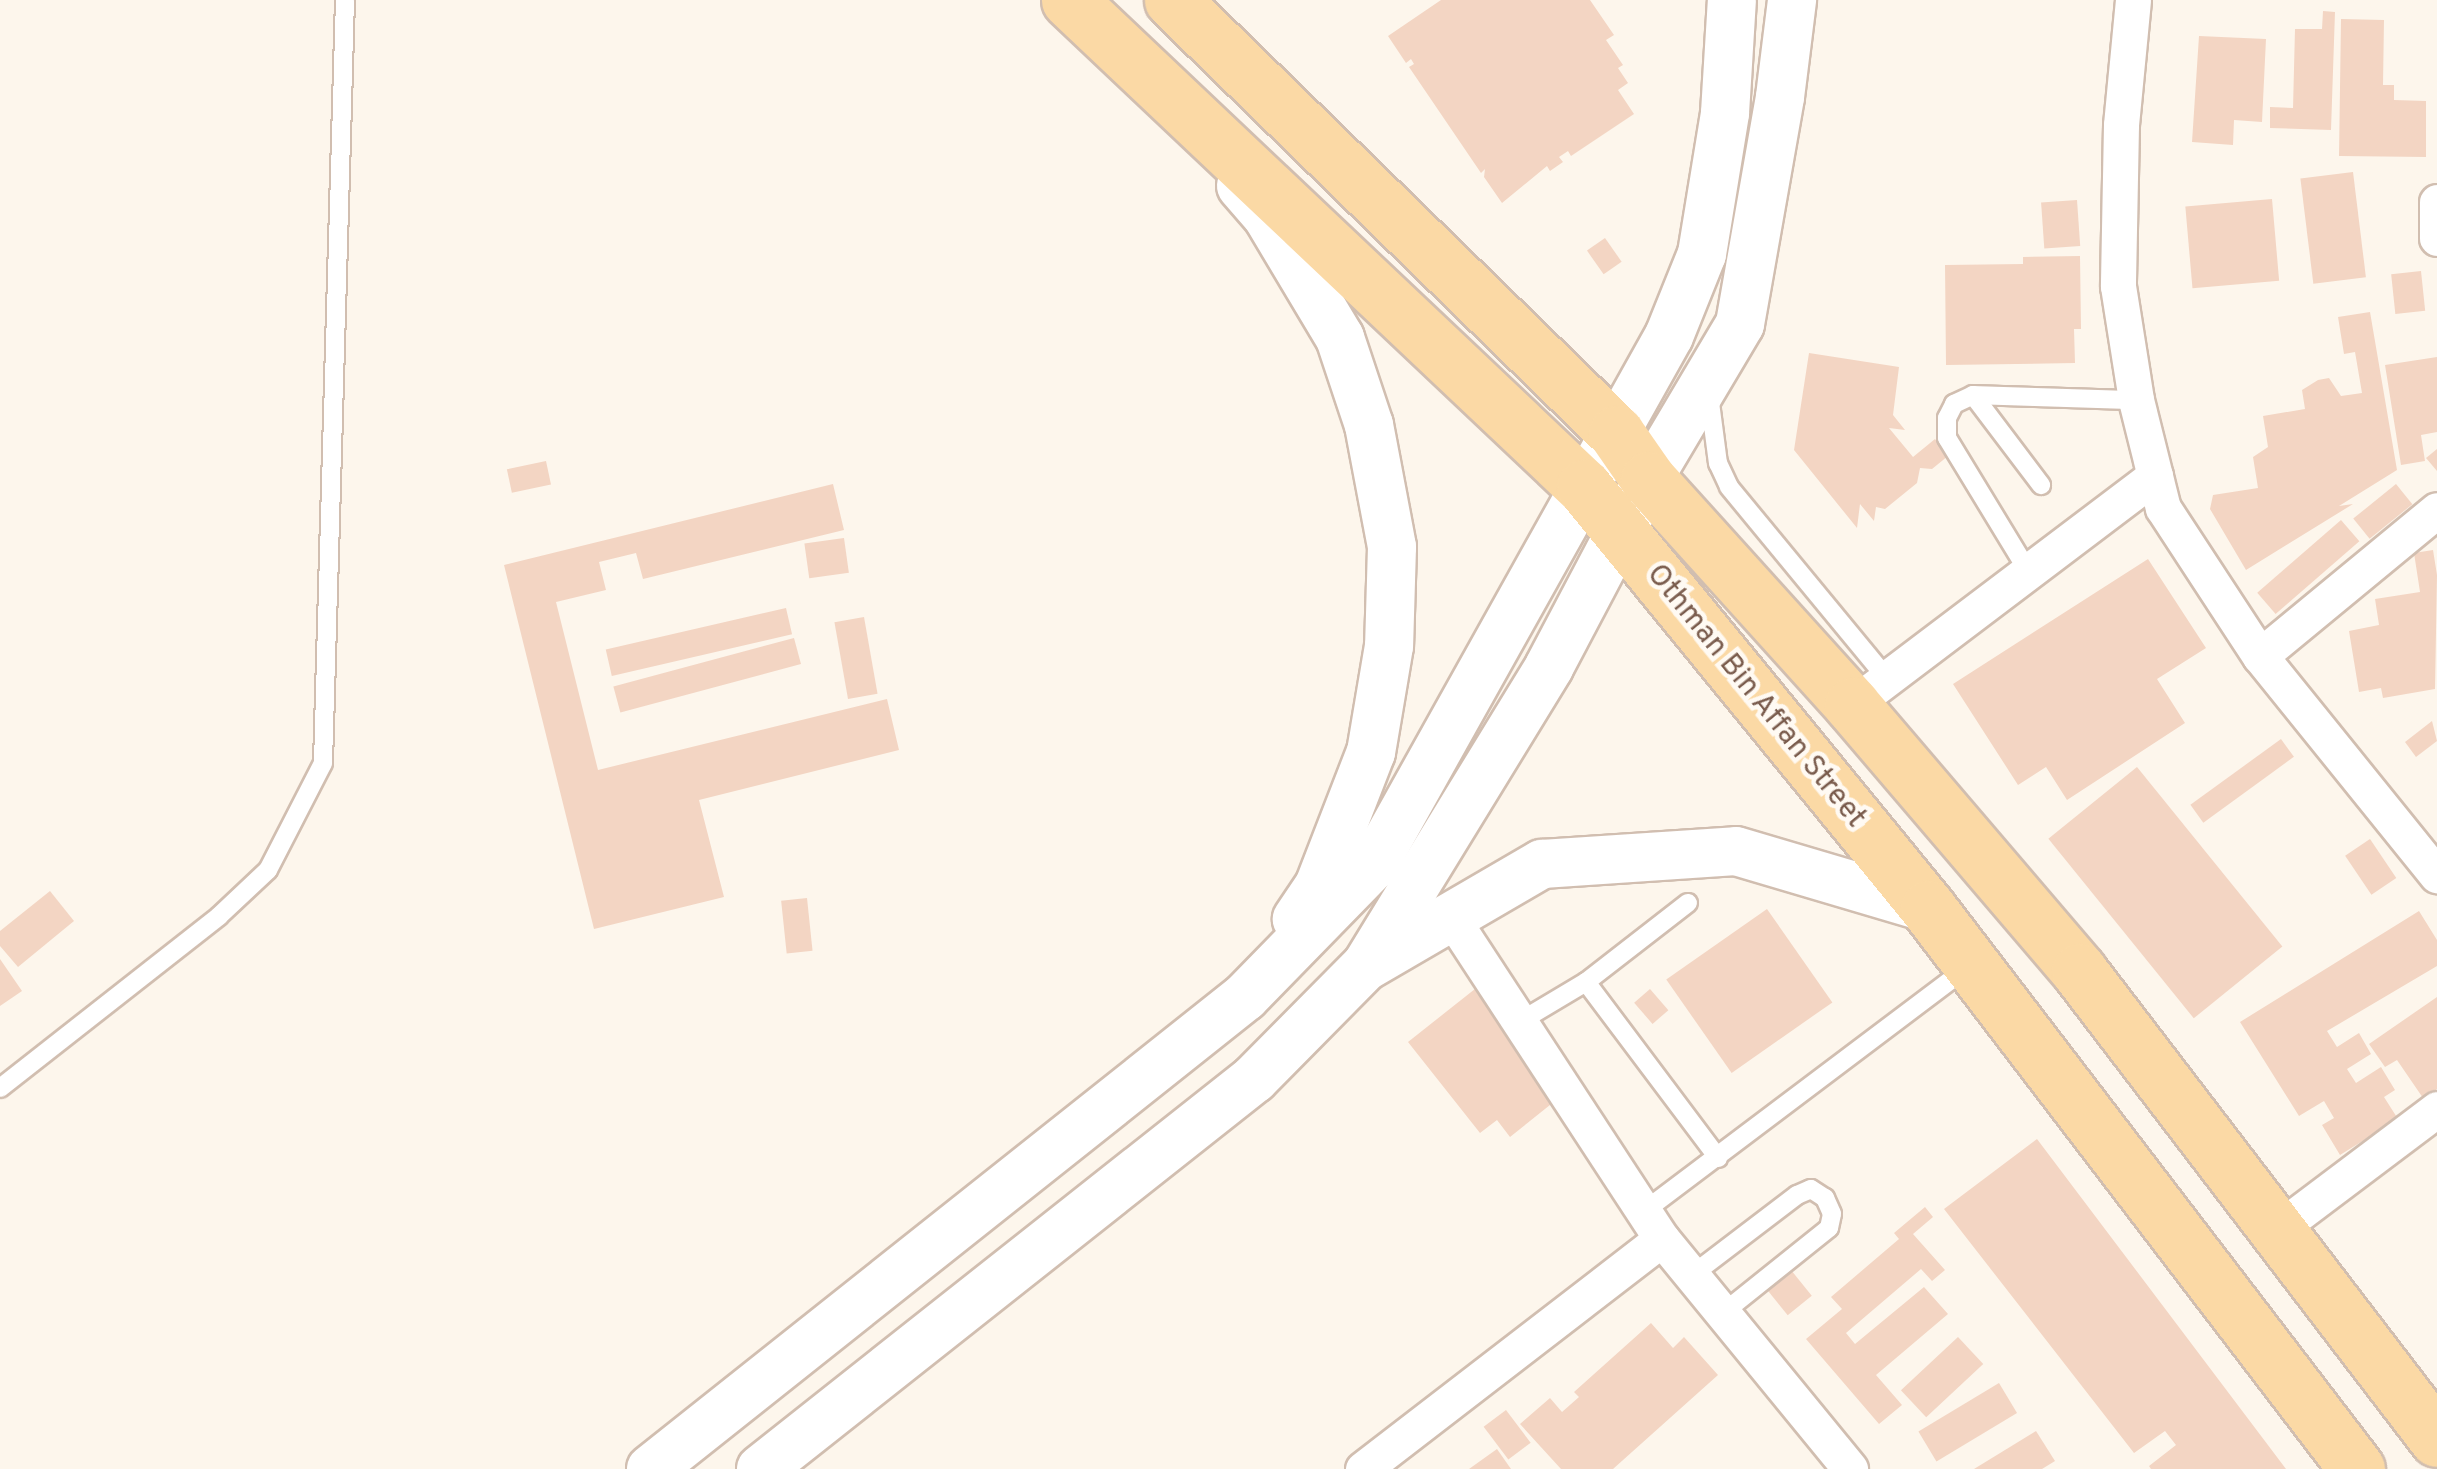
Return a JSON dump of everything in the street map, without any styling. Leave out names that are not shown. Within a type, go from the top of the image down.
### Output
[{"type":"main road","name":"Othman Bin Affan Street","points":[[1069,0],[1584,487],[1928,908],[2357,1469]]},
{"type":"main road","name":"Othman Bin Affan Street","points":[[1172,0],[1616,432],[1648,478],[1869,692],[2437,1439]]},
{"type":"street","points":[[650,1469],[1245,997],[1373,866],[1668,336],[1702,254],[1725,113],[1732,0]]},
{"type":"street","points":[[761,1469],[1254,1079],[1366,966],[1549,667],[1648,478],[1740,324],[1780,97],[1792,0]]},
{"type":"street","points":[[2133,0],[2120,125],[2118,286],[2136,400],[2164,508],[2260,656],[2437,875]]},
{"type":"street","points":[[1131,58],[1267,216],[1340,338],[1369,425],[1392,547],[1388,646],[1371,752],[1320,886],[1245,997]]},
{"type":"street","points":[[2437,202],[2437,238]]},
{"type":"street","points":[[1869,692],[2155,476]]},
{"type":"street","points":[[2260,656],[2437,510]]},
{"type":"street","points":[[1366,966],[1542,864],[1736,851],[1928,908]]},
{"type":"street","points":[[1450,917],[1653,1225],[1850,1469]]},
{"type":"street","points":[[2278,1229],[2437,1109]]},
{"type":"street","points":[[1363,1469],[1653,1225]]},
{"type":"lane","points":[[0,1088],[219,916],[268,870],[322,763],[346,0]]},
{"type":"lane","points":[[1707,380],[1718,462],[1729,487],[1869,692]]},
{"type":"lane","points":[[1973,395],[2041,485]]},
{"type":"lane","points":[[2028,572],[1947,438],[1948,418],[1954,404],[1973,395],[2136,400]]},
{"type":"lane","points":[[1520,1022],[1586,982],[1688,903]]},
{"type":"lane","points":[[1653,1225],[1718,1158],[1971,964]]},
{"type":"lane","points":[[1586,982],[1718,1158]]},
{"type":"lane","points":[[1692,1275],[1797,1195],[1812,1190],[1825,1198],[1832,1214],[1829,1228],[1723,1314]]},
{"type":"building","points":[[1441,0],[1590,0],[1614,35],[1606,40],[1623,65],[1618,68],[1628,83],[1618,90],[1634,114],[1571,156],[1568,151],[1559,157],[1563,162],[1550,171],[1547,166],[1502,203],[1484,177],[1485,169],[1481,173],[1409,67],[1414,64],[1411,59],[1406,63],[1388,36]]},
{"type":"building","points":[[2323,11],[2335,12],[2331,130],[2270,128],[2270,107],[2293,108],[2295,29],[2322,29]]},
{"type":"building","points":[[2341,19],[2384,20],[2383,85],[2394,85],[2394,100],[2426,101],[2426,157],[2339,156]]},
{"type":"building","points":[[2199,36],[2266,39],[2262,122],[2234,120],[2233,145],[2192,142]]},
{"type":"building","points":[[2353,172],[2366,277],[2313,284],[2300,178]]},
{"type":"building","points":[[2272,199],[2279,281],[2192,288],[2185,207]]},
{"type":"building","points":[[2077,200],[2080,246],[2044,248],[2041,203]]},
{"type":"building","points":[[1605,238],[1622,262],[1604,274],[1587,251]]},
{"type":"building","points":[[2080,256],[2081,329],[2074,329],[2075,363],[1946,365],[1945,265],[2023,264],[2023,257]]},
{"type":"building","points":[[2421,271],[2425,311],[2395,314],[2391,274]]},
{"type":"building","points":[[2370,312],[2397,470],[2339,506],[2353,504],[2246,570],[2210,509],[2213,495],[2258,488],[2253,457],[2268,447],[2263,416],[2305,409],[2302,390],[2318,380],[2329,378],[2341,396],[2362,393],[2355,352],[2344,354],[2338,317]]},
{"type":"building","points":[[1809,353],[1899,367],[1893,415],[1905,430],[1889,428],[1913,457],[1935,439],[1948,456],[1932,469],[1920,468],[1917,483],[1885,509],[1876,507],[1874,521],[1860,504],[1857,528],[1794,450]]},
{"type":"building","points":[[2437,357],[2437,432],[2421,435],[2425,461],[2401,465],[2385,365]]},
{"type":"building","points":[[2437,449],[2437,471],[2426,458]]},
{"type":"building","points":[[546,461],[551,484],[512,493],[507,469]]},
{"type":"building","points":[[833,484],[844,530],[643,579],[636,553],[599,562],[606,590],[556,602],[598,770],[887,699],[899,750],[699,800],[724,897],[594,929],[504,565]]},
{"type":"building","points":[[2396,484],[2412,504],[2370,539],[2353,519]]},
{"type":"building","points":[[2341,520],[2359,541],[2276,614],[2257,593]]},
{"type":"building","points":[[844,538],[849,573],[809,578],[804,544]]},
{"type":"building","points":[[2433,550],[2437,575],[2435,689],[2383,698],[2381,688],[2359,692],[2349,631],[2379,625],[2375,599],[2420,592],[2414,553]]},
{"type":"building","points":[[2148,559],[2206,648],[2157,679],[2185,723],[2067,800],[2046,767],[2018,785],[1953,684]]},
{"type":"building","points":[[786,608],[792,634],[612,676],[606,650]]},
{"type":"building","points":[[864,617],[878,694],[848,699],[834,622]]},
{"type":"building","points":[[794,638],[801,664],[620,712],[613,686]]},
{"type":"building","points":[[2432,721],[2437,741],[2416,757],[2405,742]]},
{"type":"building","points":[[2281,739],[2294,757],[2203,823],[2190,805]]},
{"type":"building","points":[[2137,767],[2282,947],[2194,1018],[2048,839]]},
{"type":"building","points":[[2370,839],[2396,878],[2371,895],[2345,856]]},
{"type":"building","points":[[50,891],[74,921],[18,967],[0,946],[0,931]]},
{"type":"building","points":[[807,898],[813,951],[787,953],[781,901]]},
{"type":"building","points":[[1767,909],[1832,1002],[1732,1073],[1666,980]]},
{"type":"building","points":[[2419,911],[2437,940],[2437,966],[2327,1031],[2337,1047],[2359,1033],[2371,1054],[2347,1069],[2356,1083],[2381,1067],[2395,1090],[2384,1097],[2398,1119],[2340,1155],[2322,1125],[2334,1118],[2324,1101],[2299,1116],[2240,1022]]},
{"type":"building","points":[[0,959],[22,991],[0,1006]]},
{"type":"building","points":[[1480,985],[1565,1093],[1510,1137],[1497,1120],[1480,1133],[1408,1042]]},
{"type":"building","points":[[1650,989],[1668,1010],[1653,1024],[1634,1003]]},
{"type":"building","points":[[2437,997],[2437,1089],[2423,1098],[2397,1060],[2385,1067],[2369,1044]]},
{"type":"building","points":[[2037,1139],[2286,1469],[2151,1469],[2149,1466],[2176,1445],[2165,1431],[2134,1453],[1944,1209]]},
{"type":"building","points":[[1925,1207],[1933,1217],[1913,1234],[1945,1270],[1932,1281],[1921,1269],[1846,1333],[1855,1344],[1924,1287],[1948,1314],[1876,1375],[1902,1405],[1879,1424],[1806,1339],[1842,1309],[1831,1297],[1899,1239],[1894,1233]]},
{"type":"building","points":[[1791,1270],[1812,1296],[1788,1315],[1767,1290]]},
{"type":"building","points":[[1651,1323],[1673,1348],[1684,1337],[1718,1375],[1613,1469],[1561,1469],[1520,1424],[1550,1398],[1562,1412],[1579,1397],[1574,1392]]},
{"type":"building","points":[[1958,1337],[1983,1364],[1926,1417],[1901,1390]]},
{"type":"building","points":[[1999,1383],[2017,1413],[1936,1461],[1918,1431]]},
{"type":"building","points":[[1506,1410],[1531,1443],[1508,1460],[1484,1427]]},
{"type":"building","points":[[2036,1431],[2055,1461],[2042,1469],[1974,1469]]},
{"type":"building","points":[[1497,1449],[1511,1469],[1469,1469]]}]
